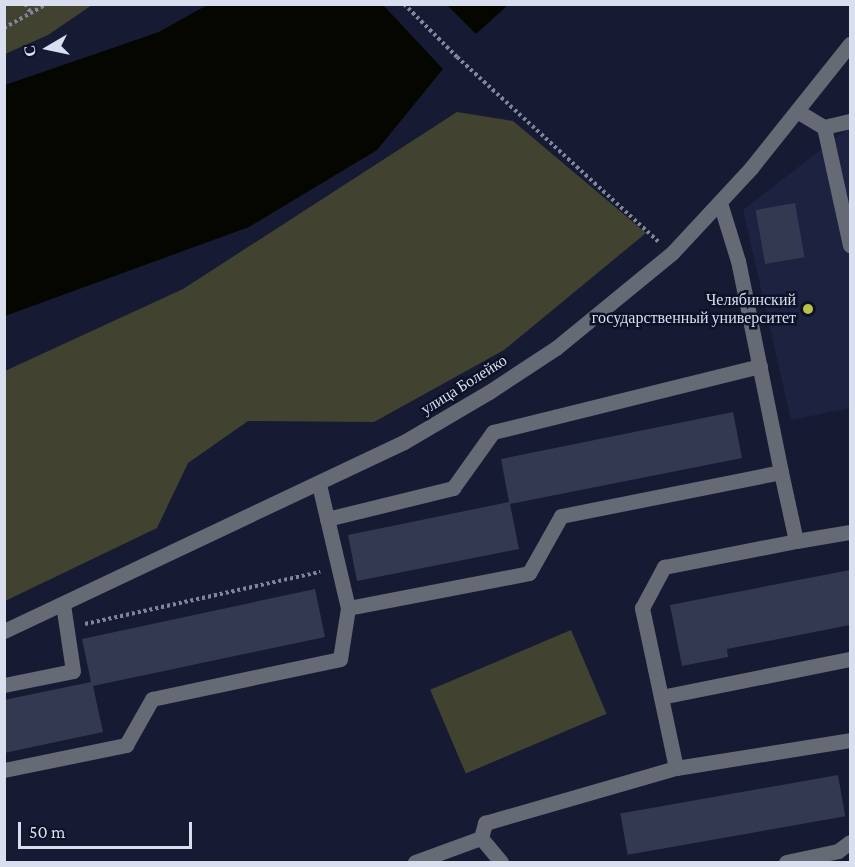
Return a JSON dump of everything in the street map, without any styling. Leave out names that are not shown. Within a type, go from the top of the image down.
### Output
[{"type":"street","name":"улица Болейко","points":[[4,631],[404,442],[489,392],[556,348],[672,253],[720,203],[850,44]]},
{"type":"street","points":[[797,111],[824,127],[850,122]]},
{"type":"street","points":[[824,127],[850,245]]},
{"type":"street","points":[[720,203],[738,261],[796,541]]},
{"type":"street","points":[[327,519],[453,488],[493,432],[759,366]]},
{"type":"street","points":[[348,608],[529,573],[561,516],[782,472]]},
{"type":"street","points":[[4,770],[126,745],[152,699],[340,659],[348,608],[319,484]]},
{"type":"street","points":[[676,768],[642,608],[664,567],[850,532]]},
{"type":"street","points":[[4,685],[73,671],[63,604]]},
{"type":"street","points":[[661,697],[850,659]]},
{"type":"street","points":[[481,838],[485,823],[676,768],[850,740]]},
{"type":"street","points":[[415,862],[481,838]]},
{"type":"street","points":[[481,838],[501,862]]},
{"type":"street","points":[[786,862],[838,851],[850,842]]},
{"type":"path","points":[[25,4],[31,14]]},
{"type":"path","points":[[4,28],[46,4]]},
{"type":"path","points":[[404,4],[457,57],[672,253]]},
{"type":"path","points":[[66,628],[339,568]]},
{"type":"shaded area","points":[[209,4],[383,5],[443,69],[377,150],[249,227],[5,316],[5,85],[159,32]]},
{"type":"shaded area","points":[[447,5],[508,5],[476,34]]},
{"type":"shaded area","name":"Челябинский государственный университет","points":[[850,127],[850,408],[791,420],[743,210]]},
{"type":"green space","points":[[5,4],[92,5],[48,35],[5,54]]},
{"type":"green space","points":[[457,112],[513,121],[646,233],[504,350],[374,422],[248,421],[188,463],[157,528],[5,601],[5,371],[183,289]]},
{"type":"green space","points":[[571,630],[607,714],[466,774],[430,690]]},
{"type":"building","points":[[795,203],[805,257],[765,264],[756,210]]},
{"type":"building","points":[[733,412],[742,458],[510,504],[519,549],[357,581],[348,535],[509,502],[501,459]]},
{"type":"building","points":[[850,570],[850,625],[727,649],[728,657],[682,666],[670,605]]},
{"type":"building","points":[[315,589],[325,637],[93,686],[103,732],[4,753],[4,700],[91,682],[82,639]]},
{"type":"building","points":[[838,775],[845,816],[628,855],[620,813]]},
{"type":"place","name":"Челябинский государственный университет","points":[[808,309]]}]
